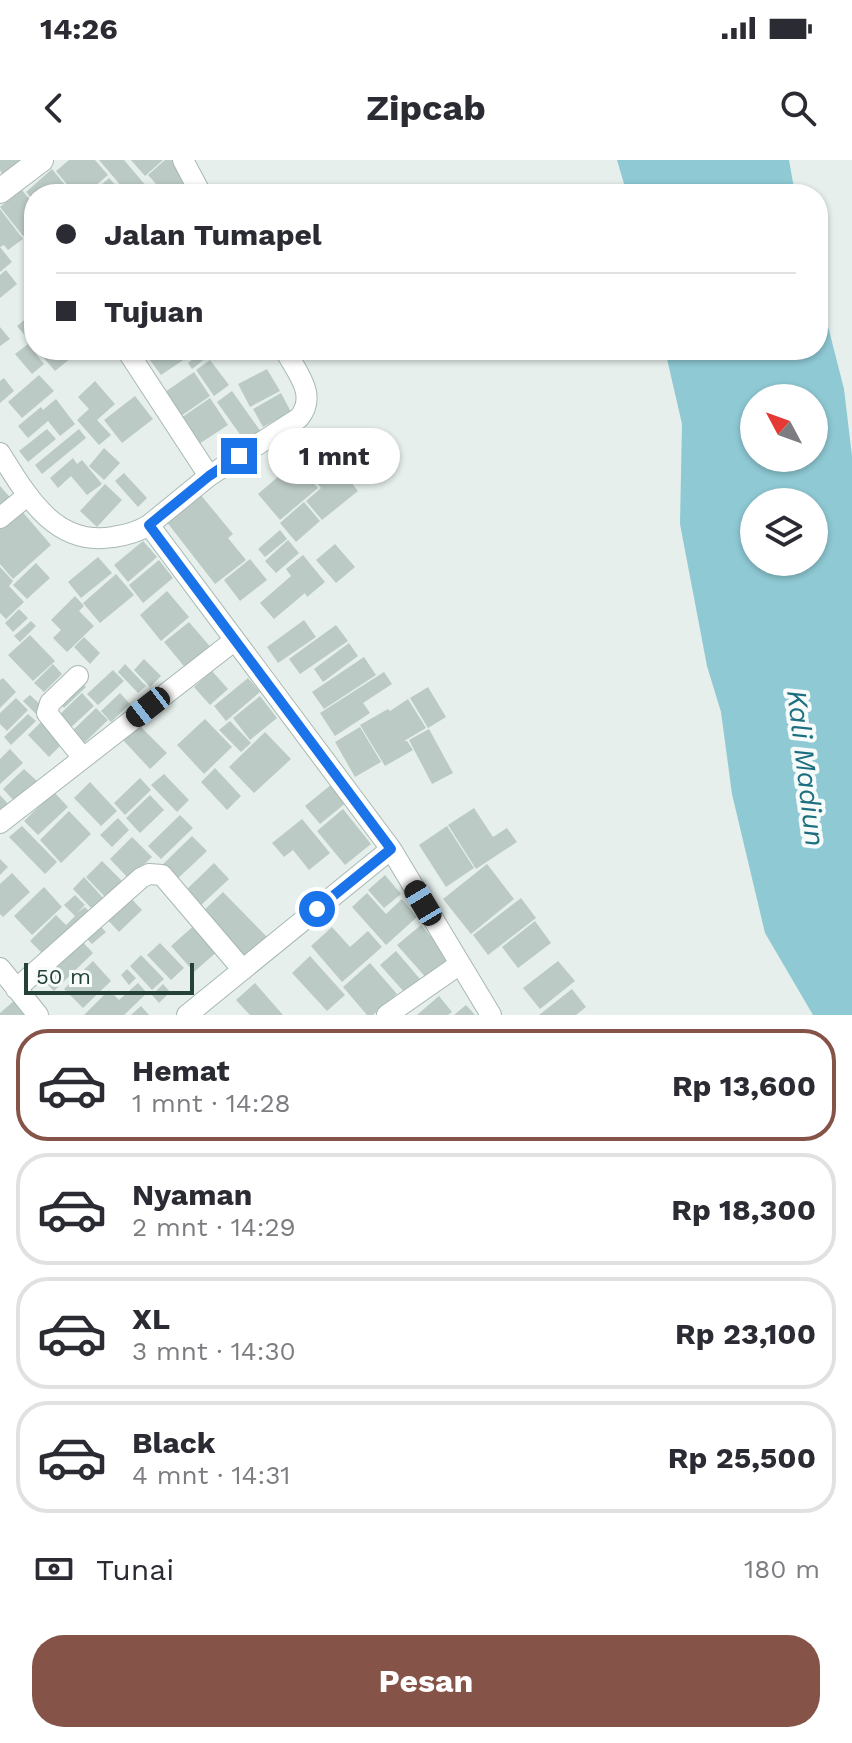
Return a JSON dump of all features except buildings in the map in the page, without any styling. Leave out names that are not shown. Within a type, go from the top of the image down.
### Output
[{"type":"street","points":[[0,191],[41,160]]},
{"type":"street","points":[[183,160],[196,184]]},
{"type":"street","points":[[133,360],[209,476]]},
{"type":"street","points":[[0,453],[27,496],[58,527],[97,539],[139,531],[209,476],[299,418],[308,402],[305,388],[290,360]]},
{"type":"street","points":[[0,518],[27,496]]},
{"type":"street","points":[[149,525],[391,849],[491,1015]]},
{"type":"street","points":[[0,823],[235,640]]},
{"type":"street","points":[[78,676],[50,703],[47,713],[83,758]]},
{"type":"street","points":[[187,1015],[391,849]]},
{"type":"street","points":[[16,989],[149,874],[162,875],[243,970]]},
{"type":"street","points":[[387,1015],[460,964]]},
{"type":"street","points":[[0,968],[38,1015]]},
{"type":"water","points":[[617,160],[789,160],[793,184],[624,184]]},
{"type":"water","name":"Kali Madiun","points":[[828,326],[844,389],[852,456],[852,1015],[813,1015],[765,933],[732,794],[721,712],[707,666],[680,524],[682,424],[667,360],[828,360]]},
{"type":"route","points":[[239,456],[149,525],[391,849],[317,909]]}]
